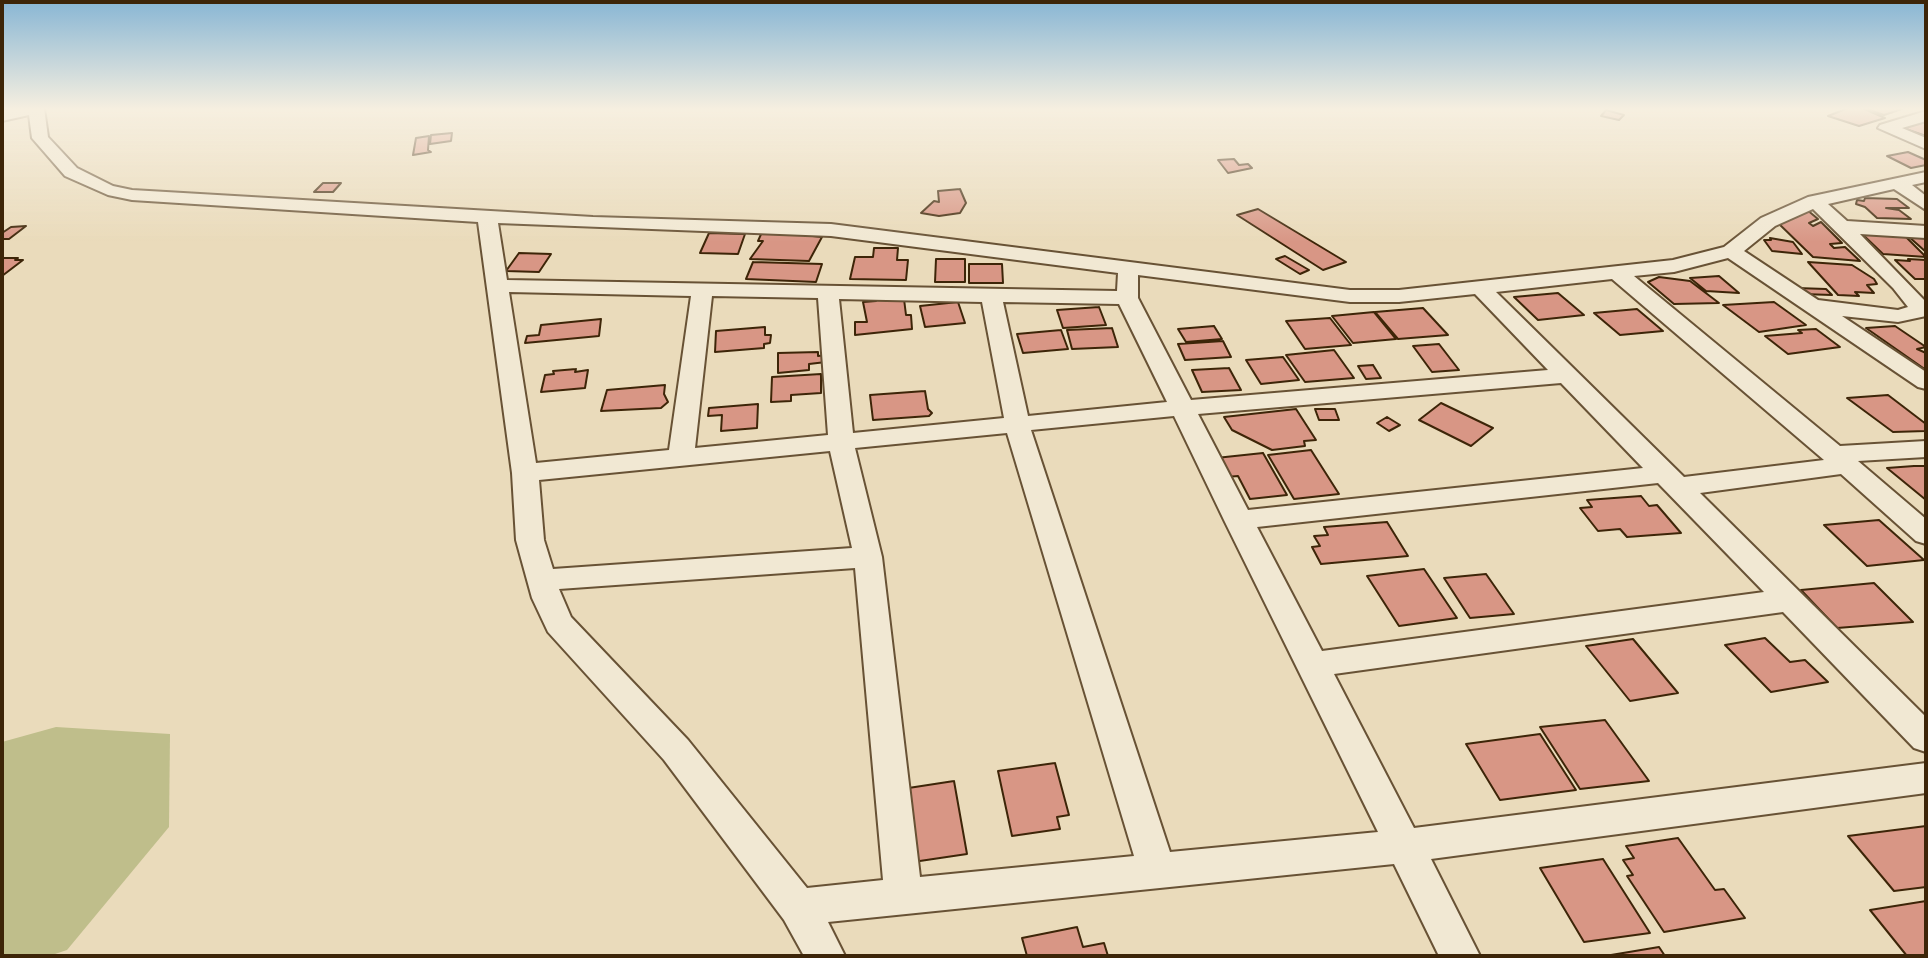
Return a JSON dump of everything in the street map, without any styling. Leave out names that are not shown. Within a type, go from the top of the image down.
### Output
[{"type":"street","points":[[51,153],[71,172],[108,190],[160,197],[593,223],[831,230],[1128,284],[1350,296],[1399,296],[1674,266],[1731,251],[1768,222],[1815,201],[1926,177]]},
{"type":"street","points":[[1897,183],[1926,205]]},
{"type":"street","points":[[1815,201],[1917,301],[1922,311],[1919,320],[1816,306]]},
{"type":"street","points":[[487,215],[525,473],[530,540],[541,580],[559,624],[676,751],[798,907],[825,956]]},
{"type":"street","points":[[1843,227],[1926,232]]},
{"type":"street","points":[[1731,251],[1926,382]]},
{"type":"street","points":[[1619,274],[1926,534]]},
{"type":"street","points":[[497,286],[990,295],[1128,284]]},
{"type":"street","points":[[1128,284],[1181,408],[1460,956]]},
{"type":"street","points":[[1481,288],[1926,738]]},
{"type":"street","points":[[681,457],[702,290]]},
{"type":"street","points":[[828,293],[841,443],[868,557],[903,896]]},
{"type":"street","points":[[990,295],[1017,424],[1157,871]]},
{"type":"street","points":[[525,473],[1181,408],[1569,375]]},
{"type":"street","points":[[1238,520],[1672,480],[1926,449]]},
{"type":"street","points":[[541,580],[868,557]]},
{"type":"street","points":[[1312,665],[1790,600]]},
{"type":"street","points":[[798,907],[1405,846],[1926,778]]},
{"type":"shaded area","points":[[56,727],[170,734],[169,827],[67,950],[49,956],[2,956],[2,742]]},
{"type":"building","points":[[1910,153],[1926,160],[1926,165],[1911,168],[1887,156]]},
{"type":"building","points":[[1234,159],[1239,165],[1248,164],[1252,168],[1228,173],[1218,160]]},
{"type":"building","points":[[323,183],[341,183],[333,192],[314,192]]},
{"type":"building","points":[[960,189],[966,203],[960,213],[939,216],[921,213],[934,201],[939,202],[938,191]]},
{"type":"building","points":[[1865,198],[1897,199],[1909,208],[1886,208],[1899,210],[1911,219],[1877,218],[1865,207],[1856,204],[1857,200],[1864,201]]},
{"type":"building","points":[[1258,209],[1346,262],[1323,270],[1237,215]]},
{"type":"building","points":[[1806,209],[1818,219],[1809,223],[1813,226],[1821,222],[1842,243],[1830,244],[1834,248],[1845,247],[1860,261],[1813,257],[1775,220]]},
{"type":"building","points":[[26,226],[9,239],[2,239],[2,233],[11,227]]},
{"type":"building","points":[[762,232],[822,237],[809,261],[750,259],[763,241],[758,241]]},
{"type":"building","points":[[709,233],[745,234],[738,254],[700,253]]},
{"type":"building","points":[[1861,233],[1905,236],[1926,257],[1883,254]]},
{"type":"building","points":[[1908,236],[1926,236],[1926,252]]},
{"type":"building","points":[[1770,238],[1793,242],[1802,254],[1772,251],[1764,240],[1771,240]]},
{"type":"building","points":[[874,248],[898,248],[897,260],[908,260],[906,280],[850,279],[855,257],[873,257]]},
{"type":"building","points":[[519,253],[551,254],[539,272],[506,271]]},
{"type":"building","points":[[1285,256],[1309,270],[1300,274],[1276,259]]},
{"type":"building","points":[[2,258],[18,258],[15,260],[23,260],[2,276]]},
{"type":"building","points":[[936,259],[965,259],[965,282],[935,282]]},
{"type":"building","points":[[1908,259],[1926,260],[1926,279],[1915,279],[1895,260],[1910,261]]},
{"type":"building","points":[[753,262],[822,264],[816,282],[746,279]]},
{"type":"building","points":[[1808,262],[1852,265],[1874,279],[1877,284],[1867,285],[1874,293],[1855,292],[1859,296],[1838,295]]},
{"type":"building","points":[[969,264],[1002,264],[1003,283],[969,283]]},
{"type":"building","points":[[1719,276],[1739,293],[1706,291],[1690,278]]},
{"type":"building","points":[[1659,277],[1690,281],[1719,303],[1674,304],[1648,282]]},
{"type":"building","points":[[1796,288],[1826,289],[1832,295],[1802,294]]},
{"type":"building","points":[[1558,293],[1584,315],[1538,320],[1514,297]]},
{"type":"building","points":[[876,297],[904,299],[906,315],[911,315],[912,329],[855,335],[855,322],[867,322],[863,302],[876,301]]},
{"type":"building","points":[[958,302],[965,323],[925,327],[920,306]]},
{"type":"building","points":[[1774,302],[1806,325],[1759,332],[1723,305]]},
{"type":"building","points":[[1099,307],[1106,325],[1063,328],[1057,310]]},
{"type":"building","points":[[1423,308],[1448,335],[1398,339],[1375,312]]},
{"type":"building","points":[[1637,309],[1663,331],[1620,335],[1594,313]]},
{"type":"building","points":[[1374,312],[1396,339],[1353,343],[1332,316]]},
{"type":"building","points":[[1330,318],[1351,345],[1305,349],[1286,321]]},
{"type":"building","points":[[601,319],[599,336],[525,343],[527,336],[539,335],[541,325]]},
{"type":"building","points":[[1214,326],[1222,339],[1186,342],[1178,329]]},
{"type":"building","points":[[1895,326],[1926,347],[1917,349],[1926,353],[1926,370],[1866,328]]},
{"type":"building","points":[[765,327],[765,335],[771,335],[770,343],[764,344],[764,348],[715,352],[716,331]]},
{"type":"building","points":[[1112,328],[1118,347],[1072,349],[1067,330]]},
{"type":"building","points":[[1816,329],[1840,347],[1788,354],[1765,336],[1802,333],[1798,330]]},
{"type":"building","points":[[1061,330],[1068,349],[1023,353],[1017,334]]},
{"type":"building","points":[[1223,341],[1231,357],[1185,360],[1178,344]]},
{"type":"building","points":[[1439,344],[1459,370],[1432,372],[1413,346]]},
{"type":"building","points":[[1334,350],[1354,378],[1305,382],[1286,355]]},
{"type":"building","points":[[818,352],[818,356],[826,355],[826,362],[809,364],[809,370],[778,373],[778,353]]},
{"type":"building","points":[[1283,357],[1299,380],[1261,384],[1246,360]]},
{"type":"building","points":[[1373,365],[1381,378],[1366,379],[1358,366]]},
{"type":"building","points":[[1229,368],[1241,390],[1202,392],[1192,370]]},
{"type":"building","points":[[576,369],[575,372],[588,370],[585,388],[541,392],[545,375],[554,374],[553,371]]},
{"type":"building","points":[[821,374],[821,393],[791,395],[791,401],[771,402],[772,377]]},
{"type":"building","points":[[665,385],[664,394],[668,402],[661,408],[601,411],[607,390]]},
{"type":"building","points":[[925,391],[928,409],[932,413],[929,416],[873,420],[870,395]]},
{"type":"building","points":[[1888,395],[1926,424],[1926,431],[1893,432],[1847,398]]},
{"type":"building","points":[[1441,403],[1493,428],[1471,446],[1419,420]]},
{"type":"building","points":[[758,404],[757,428],[721,431],[722,415],[708,416],[709,408]]},
{"type":"building","points":[[1296,409],[1316,440],[1304,441],[1305,446],[1272,450],[1232,430],[1224,417]]},
{"type":"building","points":[[1315,409],[1335,409],[1339,420],[1319,420]]},
{"type":"building","points":[[1387,417],[1400,425],[1389,431],[1377,423]]},
{"type":"building","points":[[1311,450],[1339,494],[1294,499],[1268,455]]},
{"type":"building","points":[[1263,453],[1287,495],[1250,499],[1238,476],[1226,477],[1216,458]]},
{"type":"building","points":[[1926,466],[1926,500],[1887,468]]},
{"type":"building","points":[[1641,496],[1649,506],[1657,505],[1681,533],[1627,537],[1620,529],[1598,531],[1580,508],[1592,507],[1587,500]]},
{"type":"building","points":[[1879,520],[1924,560],[1867,566],[1824,525]]},
{"type":"building","points":[[1387,522],[1408,556],[1321,564],[1312,547],[1320,546],[1314,536],[1328,535],[1324,527]]},
{"type":"building","points":[[1424,569],[1457,618],[1399,626],[1367,576]]},
{"type":"building","points":[[1486,574],[1514,614],[1470,618],[1444,578]]},
{"type":"building","points":[[1874,583],[1913,622],[1837,628],[1801,590]]},
{"type":"building","points":[[1765,638],[1790,662],[1805,660],[1828,682],[1771,692],[1725,645]]},
{"type":"building","points":[[1633,639],[1678,693],[1630,701],[1586,646]]},
{"type":"building","points":[[1605,720],[1649,781],[1580,789],[1540,727]]},
{"type":"building","points":[[1540,734],[1576,790],[1500,800],[1466,744]]},
{"type":"building","points":[[1055,763],[1069,815],[1057,817],[1060,829],[1012,836],[998,771]]},
{"type":"building","points":[[954,781],[967,854],[913,862],[902,789]]},
{"type":"building","points":[[1926,826],[1926,887],[1894,891],[1848,836]]},
{"type":"building","points":[[1678,838],[1715,890],[1724,889],[1745,918],[1664,932],[1627,876],[1633,875],[1623,860],[1634,858],[1626,846]]},
{"type":"building","points":[[1603,859],[1650,933],[1584,942],[1540,868]]},
{"type":"building","points":[[1926,901],[1926,956],[1907,956],[1870,910]]},
{"type":"building","points":[[1077,927],[1083,947],[1104,943],[1108,956],[1027,956],[1022,938]]},
{"type":"building","points":[[1659,947],[1665,956],[1605,956]]}]
